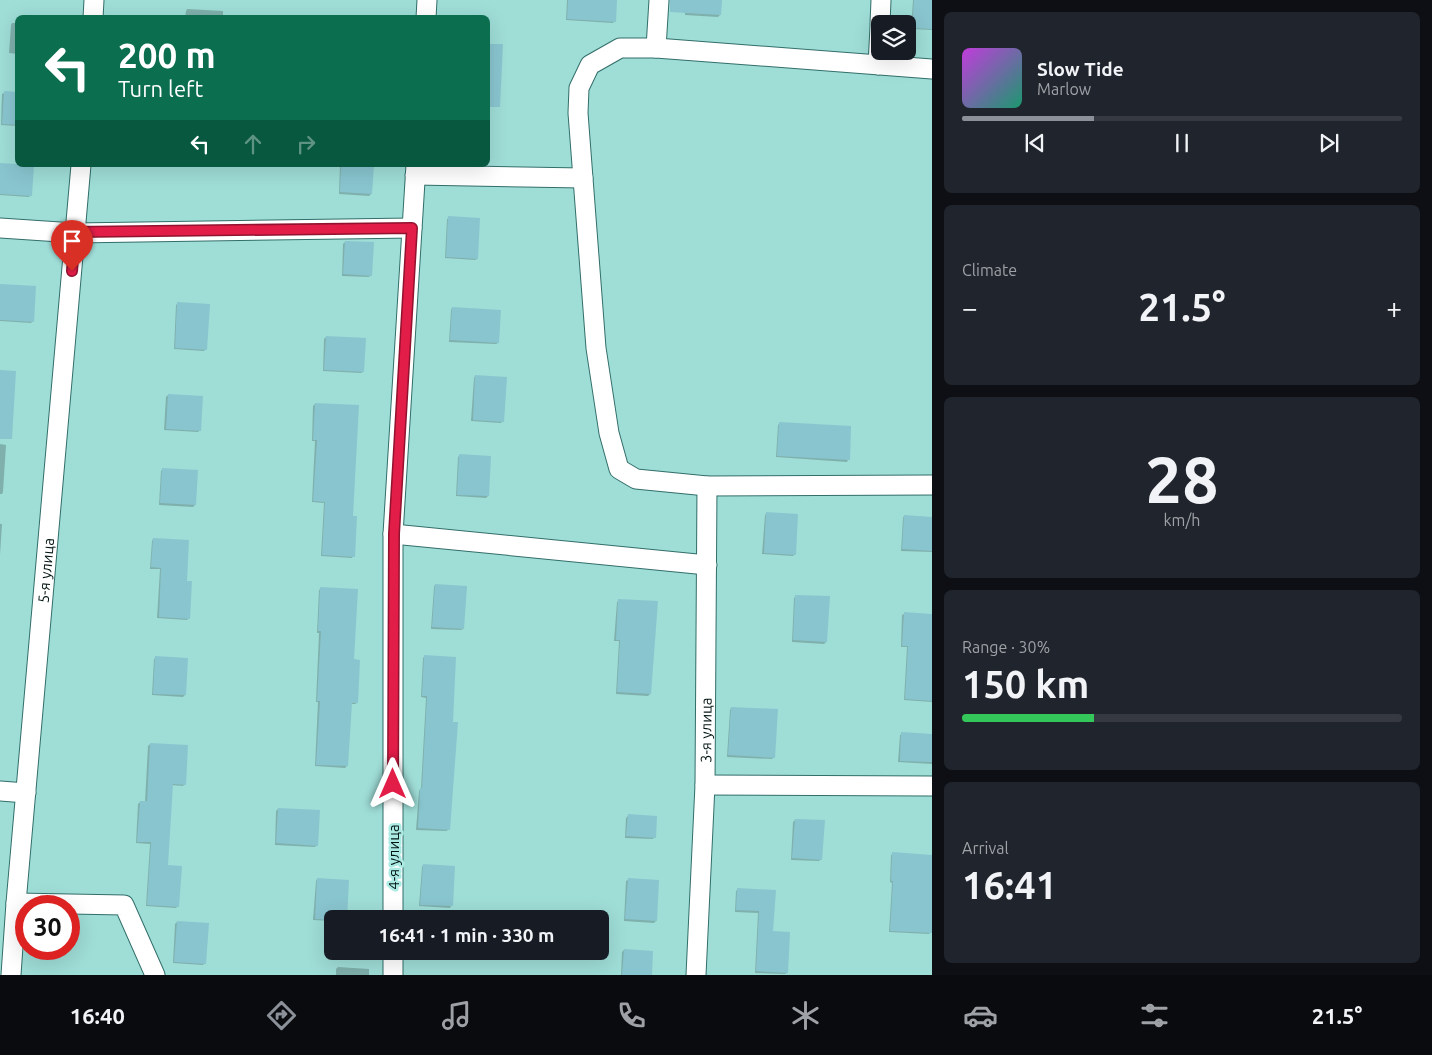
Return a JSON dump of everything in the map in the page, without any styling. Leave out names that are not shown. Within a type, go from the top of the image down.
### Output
[{"type":"street","points":[[93,15],[94,0]]},
{"type":"street","points":[[426,15],[427,0]]},
{"type":"street","points":[[656,48],[659,0]]},
{"type":"street","points":[[880,15],[881,0]]},
{"type":"street","points":[[932,69],[656,48],[620,48],[590,65],[579,88],[578,113],[596,348],[609,433],[619,469],[636,480],[707,486],[932,485]]},
{"type":"street","points":[[878,60],[878,65]]},
{"type":"street","name":"5-я улица","points":[[17,895],[81,167]]},
{"type":"street","points":[[416,170],[583,178]]},
{"type":"street","name":"4-я улица","points":[[393,910],[394,534],[416,170]]},
{"type":"street","points":[[0,228],[75,232],[412,228]]},
{"type":"street","name":"3-я улица","points":[[696,975],[705,785],[707,486]]},
{"type":"street","points":[[394,534],[707,565]]},
{"type":"street","points":[[705,785],[932,786]]},
{"type":"street","points":[[0,791],[26,793]]},
{"type":"street","points":[[80,905],[124,905],[154,975]]},
{"type":"street","name":"5-я улица","points":[[11,975],[15,918]]},
{"type":"street","points":[[393,960],[393,975]]},
{"type":"building","points":[[568,0],[617,0],[616,22],[567,19]]},
{"type":"building","points":[[670,0],[722,0],[721,15],[670,12]]},
{"type":"building","points":[[914,0],[932,0],[932,29],[916,28],[916,15],[913,15]]},
{"type":"building","points":[[490,44],[503,44],[500,107],[490,107]]},
{"type":"building","points":[[4,91],[15,92],[15,125],[2,124]]},
{"type":"building","points":[[0,163],[15,164],[15,167],[34,167],[32,196],[0,194]]},
{"type":"building","points":[[341,167],[374,167],[372,194],[340,192]]},
{"type":"building","points":[[448,216],[480,218],[478,259],[446,257]]},
{"type":"building","points":[[345,241],[374,242],[372,276],[343,274]]},
{"type":"building","points":[[0,284],[36,286],[34,322],[0,320]]},
{"type":"building","points":[[177,302],[210,304],[207,350],[175,348]]},
{"type":"building","points":[[452,307],[501,310],[499,343],[450,340]]},
{"type":"building","points":[[326,336],[366,338],[364,372],[324,370]]},
{"type":"building","points":[[0,370],[16,371],[12,439],[0,439]]},
{"type":"building","points":[[475,375],[507,377],[504,422],[473,420]]},
{"type":"building","points":[[168,394],[203,396],[201,431],[166,429]]},
{"type":"building","points":[[315,403],[359,405],[353,516],[357,516],[355,557],[322,555],[325,502],[313,501],[317,440],[313,440]]},
{"type":"building","points":[[779,422],[851,426],[850,460],[777,456]]},
{"type":"building","points":[[459,454],[491,456],[489,496],[457,495]]},
{"type":"building","points":[[162,468],[198,470],[196,505],[160,503]]},
{"type":"building","points":[[766,512],[798,514],[796,555],[764,553]]},
{"type":"building","points":[[904,515],[932,517],[932,551],[902,549]]},
{"type":"building","points":[[153,538],[189,540],[187,581],[192,581],[190,619],[159,617],[161,568],[151,567]]},
{"type":"building","points":[[435,584],[467,586],[464,629],[432,627]]},
{"type":"building","points":[[320,587],[358,589],[354,659],[360,660],[358,703],[352,703],[348,766],[316,765],[320,701],[317,701],[321,631],[318,631]]},
{"type":"building","points":[[795,595],[830,596],[827,642],[793,640]]},
{"type":"building","points":[[618,599],[658,601],[651,694],[617,692],[620,640],[616,640]]},
{"type":"building","points":[[904,612],[932,614],[932,701],[905,699],[908,646],[902,646]]},
{"type":"building","points":[[424,655],[456,657],[453,722],[458,722],[450,830],[418,828],[427,696],[422,696]]},
{"type":"building","points":[[155,656],[188,658],[186,695],[153,694]]},
{"type":"building","points":[[731,707],[778,709],[775,758],[728,755]]},
{"type":"building","points":[[901,732],[932,734],[932,762],[900,761]]},
{"type":"building","points":[[150,743],[188,745],[186,785],[173,784],[168,865],[182,866],[179,907],[147,905],[151,842],[137,842],[140,801],[147,801]]},
{"type":"building","points":[[278,808],[320,810],[318,846],[276,843]]},
{"type":"building","points":[[628,814],[657,816],[656,838],[626,836]]},
{"type":"building","points":[[795,819],[825,820],[822,860],[792,858]]},
{"type":"building","points":[[892,852],[932,855],[932,933],[890,931],[893,881],[891,881]]},
{"type":"building","points":[[423,864],[455,866],[453,906],[420,905]]},
{"type":"building","points":[[317,878],[349,880],[347,910],[324,910],[324,920],[315,919]]},
{"type":"building","points":[[628,878],[659,880],[657,921],[625,919]]},
{"type":"building","points":[[737,888],[776,890],[773,931],[790,932],[788,973],[756,971],[759,911],[736,910]]},
{"type":"building","points":[[177,921],[209,923],[206,964],[174,962]]},
{"type":"building","points":[[624,949],[653,951],[652,975],[622,975]]},
{"type":"route","points":[[72,271],[75,232],[412,228],[394,534],[393,784]]}]
